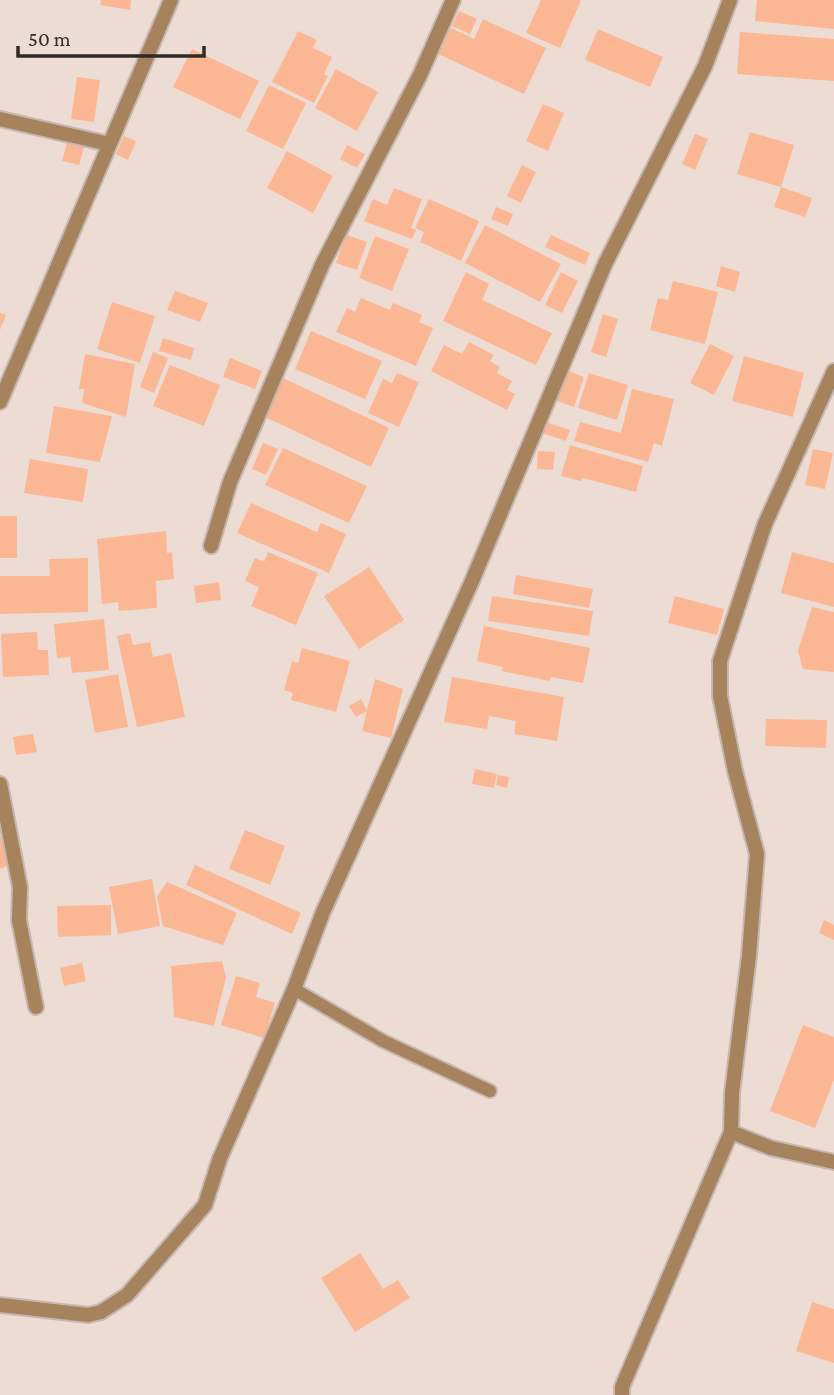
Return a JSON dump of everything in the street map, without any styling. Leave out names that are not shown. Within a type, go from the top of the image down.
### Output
[{"type":"street","points":[[0,401],[171,0]]},
{"type":"street","points":[[211,546],[230,482],[322,265],[420,75],[453,0]]},
{"type":"street","points":[[0,1305],[88,1315],[101,1312],[135,1287],[205,1205],[220,1158],[294,989],[323,912],[472,581],[605,264],[705,66],[730,0]]},
{"type":"street","points":[[0,119],[109,144]]},
{"type":"street","points":[[622,1395],[622,1387],[731,1132],[732,1093],[749,956],[757,854],[735,771],[720,696],[720,661],[765,524],[834,371]]},
{"type":"street","points":[[0,784],[20,887],[19,920],[36,1007]]},
{"type":"street","points":[[731,1132],[771,1148],[834,1162]]},
{"type":"lane","points":[[294,989],[383,1041],[490,1091]]},
{"type":"building","points":[[101,0],[131,0],[130,10],[100,5]]},
{"type":"building","points":[[541,0],[581,0],[560,48],[526,33]]},
{"type":"building","points":[[757,0],[834,0],[834,29],[755,21]]},
{"type":"building","points":[[459,11],[477,19],[470,34],[452,26]]},
{"type":"building","points":[[483,19],[546,48],[524,94],[438,54],[451,28],[474,39]]},
{"type":"building","points":[[598,29],[663,57],[650,87],[585,60]]},
{"type":"building","points":[[298,31],[317,40],[313,48],[332,57],[324,74],[328,76],[314,103],[272,82]]},
{"type":"building","points":[[740,32],[834,39],[834,81],[737,74]]},
{"type":"building","points":[[192,49],[259,81],[240,119],[173,87]]},
{"type":"building","points":[[336,69],[378,92],[357,131],[315,108]]},
{"type":"building","points":[[77,77],[100,80],[94,122],[71,119]]},
{"type":"building","points":[[269,85],[306,103],[283,149],[246,131]]},
{"type":"building","points":[[543,104],[564,113],[548,151],[526,141]]},
{"type":"building","points":[[750,132],[794,145],[781,187],[737,174]]},
{"type":"building","points":[[695,134],[708,139],[695,170],[682,164]]},
{"type":"building","points":[[124,136],[136,141],[128,160],[116,154]]},
{"type":"building","points":[[68,139],[85,144],[79,165],[62,161]]},
{"type":"building","points":[[347,145],[365,154],[357,168],[340,159]]},
{"type":"building","points":[[287,151],[333,176],[313,213],[267,188]]},
{"type":"building","points":[[522,165],[536,172],[521,203],[507,196]]},
{"type":"building","points":[[781,187],[812,198],[805,217],[774,207]]},
{"type":"building","points":[[394,188],[422,199],[411,228],[416,230],[412,239],[364,221],[373,199],[387,205]]},
{"type":"building","points":[[429,199],[479,221],[461,261],[420,242],[424,232],[415,228]]},
{"type":"building","points":[[496,207],[513,214],[508,226],[491,219]]},
{"type":"building","points":[[485,225],[561,264],[540,302],[465,263]]},
{"type":"building","points":[[346,235],[367,242],[357,270],[336,263]]},
{"type":"building","points":[[551,235],[590,253],[585,265],[545,247]]},
{"type":"building","points":[[375,236],[409,249],[392,291],[359,278]]},
{"type":"building","points":[[721,266],[740,272],[735,292],[716,286]]},
{"type":"building","points":[[466,272],[489,284],[482,300],[552,333],[536,365],[443,321]]},
{"type":"building","points":[[561,272],[578,281],[562,313],[545,305]]},
{"type":"building","points":[[673,281],[718,292],[705,344],[650,330],[658,298],[668,300]]},
{"type":"building","points":[[175,291],[208,303],[200,322],[167,310]]},
{"type":"building","points":[[361,298],[390,310],[393,303],[422,315],[419,322],[433,328],[416,366],[336,332],[347,308],[355,312]]},
{"type":"building","points":[[112,302],[155,316],[140,363],[97,349]]},
{"type":"building","points":[[0,313],[6,315],[0,330]]},
{"type":"building","points":[[603,314],[618,319],[606,357],[591,352]]},
{"type":"building","points":[[311,331],[382,361],[365,399],[295,369]]},
{"type":"building","points":[[163,338],[194,348],[191,360],[159,351]]},
{"type":"building","points":[[469,342],[494,355],[490,361],[500,367],[497,373],[512,381],[507,390],[515,394],[507,410],[431,371],[444,345],[462,354]]},
{"type":"building","points":[[710,344],[734,356],[714,395],[690,383]]},
{"type":"building","points":[[153,352],[168,358],[154,393],[140,387]]},
{"type":"building","points":[[85,354],[135,364],[126,417],[82,403],[84,389],[79,389]]},
{"type":"building","points":[[744,356],[804,373],[793,417],[732,401]]},
{"type":"building","points":[[230,358],[262,371],[255,389],[223,377]]},
{"type":"building","points":[[170,365],[220,385],[204,426],[153,406]]},
{"type":"building","points":[[563,369],[584,377],[574,407],[552,399]]},
{"type":"building","points":[[397,373],[419,382],[399,427],[368,413],[383,379],[392,383]]},
{"type":"building","points":[[589,373],[628,385],[617,420],[578,408]]},
{"type":"building","points":[[283,378],[389,428],[371,467],[265,417]]},
{"type":"building","points":[[632,389],[674,399],[662,446],[654,443],[648,462],[574,441],[580,422],[621,433]]},
{"type":"building","points":[[54,406],[112,416],[100,462],[46,453]]},
{"type":"building","points":[[545,422],[570,430],[566,441],[542,433]]},
{"type":"building","points":[[263,443],[278,449],[266,475],[252,469]]},
{"type":"building","points":[[570,445],[643,466],[636,492],[583,478],[581,481],[561,476]]},
{"type":"building","points":[[283,448],[367,486],[349,523],[265,485]]},
{"type":"building","points":[[813,449],[833,453],[825,489],[805,485]]},
{"type":"building","points":[[538,451],[555,452],[553,470],[537,469]]},
{"type":"building","points":[[30,459],[88,469],[83,502],[24,493]]},
{"type":"building","points":[[251,503],[317,532],[321,523],[346,534],[329,573],[237,533]]},
{"type":"building","points":[[0,516],[17,516],[17,558],[0,558]]},
{"type":"building","points":[[166,531],[167,553],[172,552],[174,579],[156,581],[157,608],[119,611],[118,602],[102,604],[97,539]]},
{"type":"building","points":[[268,552],[318,573],[296,625],[251,606],[259,587],[245,581],[255,558],[264,562]]},
{"type":"building","points":[[792,552],[834,563],[834,607],[781,593]]},
{"type":"building","points":[[88,558],[88,612],[0,614],[0,576],[50,576],[49,559]]},
{"type":"building","points":[[369,567],[404,620],[359,649],[324,596]]},
{"type":"building","points":[[516,575],[593,589],[589,608],[513,594]]},
{"type":"building","points":[[219,582],[221,600],[196,603],[194,586]]},
{"type":"building","points":[[492,596],[593,611],[589,636],[488,621]]},
{"type":"building","points":[[675,596],[724,609],[717,635],[668,623]]},
{"type":"building","points":[[812,607],[834,612],[834,672],[803,669],[798,651]]},
{"type":"building","points":[[104,619],[109,670],[72,673],[70,657],[57,658],[54,624]]},
{"type":"building","points":[[484,626],[590,648],[583,683],[550,677],[550,681],[502,671],[503,667],[477,661]]},
{"type":"building","points":[[37,632],[38,650],[48,650],[49,675],[3,677],[1,634]]},
{"type":"building","points":[[130,633],[133,645],[150,642],[153,657],[171,653],[185,717],[137,727],[117,636]]},
{"type":"building","points":[[302,648],[350,661],[336,712],[291,700],[293,693],[284,690],[292,661],[298,663]]},
{"type":"building","points":[[118,674],[128,727],[95,733],[85,680]]},
{"type":"building","points":[[452,677],[564,697],[557,741],[514,734],[516,721],[489,716],[487,729],[444,722]]},
{"type":"building","points":[[375,679],[403,689],[391,738],[362,731],[367,711],[356,717],[349,706],[361,699],[367,710]]},
{"type":"building","points":[[766,719],[827,720],[826,748],[765,746]]},
{"type":"building","points":[[33,734],[37,752],[16,755],[13,737]]},
{"type":"building","points":[[475,769],[497,774],[494,788],[472,784]]},
{"type":"building","points":[[498,775],[509,777],[507,788],[496,785]]},
{"type":"building","points":[[245,830],[285,846],[270,885],[229,869]]},
{"type":"building","points":[[0,835],[13,863],[0,869]]},
{"type":"building","points":[[195,865],[301,913],[292,934],[186,885]]},
{"type":"building","points":[[152,879],[160,926],[118,934],[109,887]]},
{"type":"building","points":[[167,882],[237,913],[223,945],[163,926],[157,897]]},
{"type":"building","points":[[111,905],[111,935],[58,937],[57,906]]},
{"type":"building","points":[[824,920],[834,925],[834,940],[819,933]]},
{"type":"building","points":[[222,961],[226,977],[214,1026],[174,1017],[171,966]]},
{"type":"building","points":[[82,963],[86,981],[64,986],[60,968]]},
{"type":"building","points":[[236,976],[260,983],[256,997],[275,1003],[264,1038],[221,1025]]},
{"type":"building","points":[[803,1025],[834,1037],[834,1080],[815,1128],[770,1111]]},
{"type":"building","points":[[360,1253],[383,1289],[398,1280],[410,1298],[355,1332],[321,1278]]},
{"type":"building","points":[[812,1302],[834,1309],[834,1363],[796,1351]]}]
